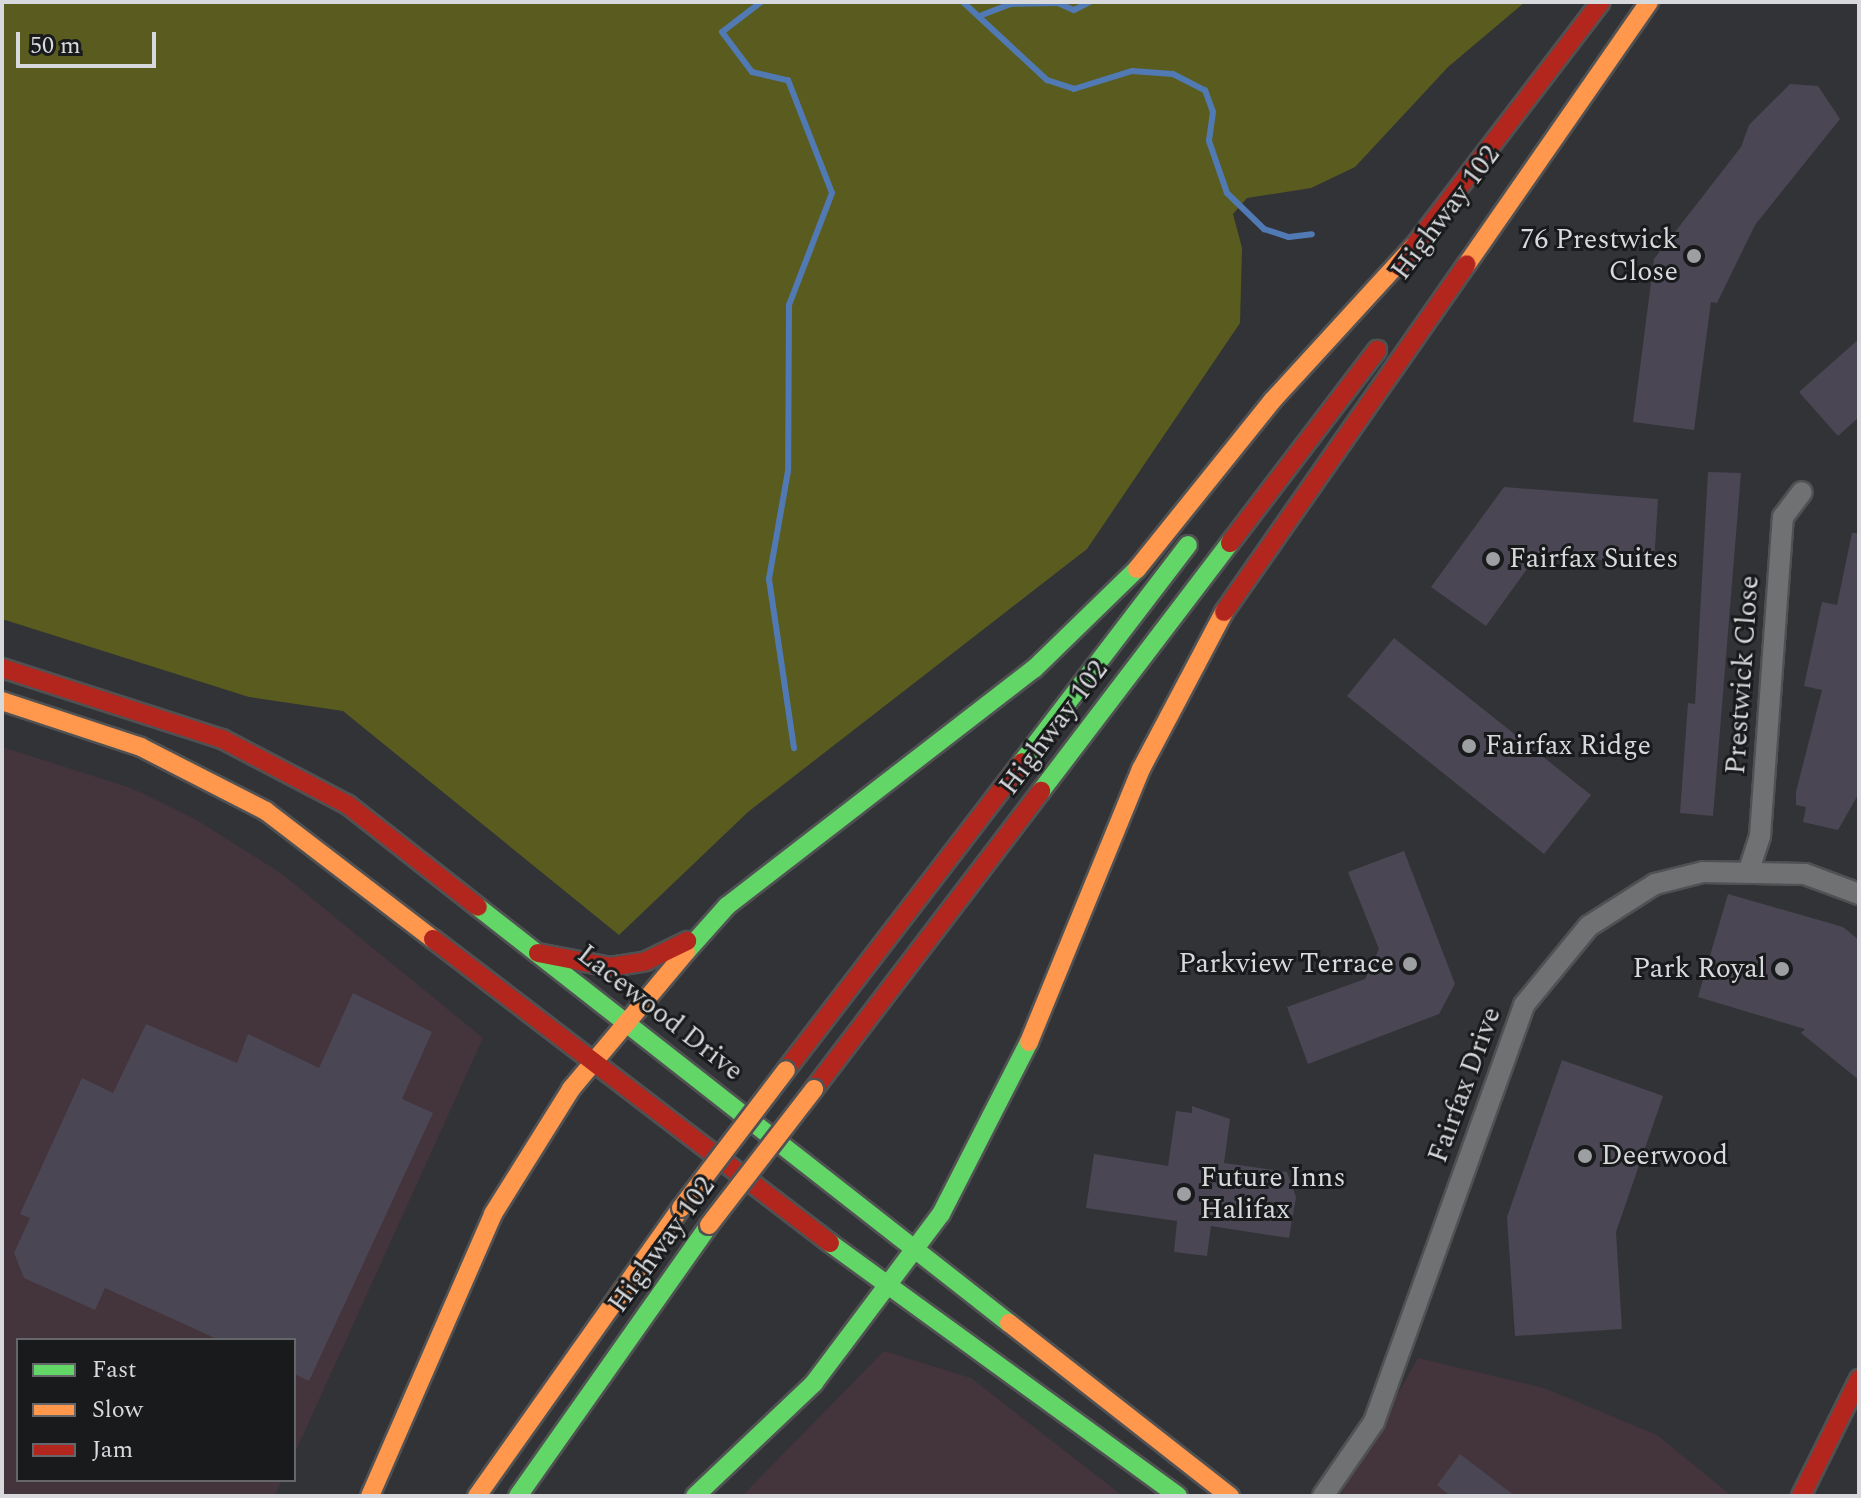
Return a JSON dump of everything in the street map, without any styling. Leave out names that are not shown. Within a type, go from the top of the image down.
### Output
[{"type":"main road","name":"Highway 102","points":[[1260,452],[1601,2]]},
{"type":"main road","name":"Highway 102","points":[[1415,301],[1646,2]]},
{"type":"main road","points":[[695,1496],[814,1383],[917,1250],[979,1149],[1141,769],[1217,622],[1646,2]]},
{"type":"main road","points":[[370,1496],[493,1214],[593,1059],[624,1021],[700,934],[1034,669],[1148,558],[1272,401],[1414,246]]},
{"type":"main road","name":"Highway 102","points":[[518,1496],[709,1225],[1386,338]]},
{"type":"main road","name":"Highway 102","points":[[477,1496],[681,1208],[1202,527]]},
{"type":"main road","name":"Lacewood Drive","points":[[2,668],[145,709],[292,771],[431,866],[1230,1496]]},
{"type":"main road","points":[[2,701],[141,747],[266,811],[891,1287],[1178,1496]]},
{"type":"main road","points":[[538,953],[610,967],[646,961],[700,934]]},
{"type":"main road","points":[[1801,1496],[1859,1379]]},
{"type":"street","name":"Prestwick Close","points":[[1750,867],[1760,836],[1783,517],[1802,492]]},
{"type":"street","name":"Fairfax Drive","points":[[1323,1496],[1374,1422],[1524,1005],[1589,926],[1655,884],[1750,867],[1805,874],[1859,894]]},
{"type":"shaded area","points":[[2,2],[1525,2],[1448,67],[1355,167],[1311,188],[1247,198],[1233,214],[1242,248],[1240,323],[1087,549],[748,812],[619,935],[343,711],[249,697],[2,619]]},
{"type":"shaded area","points":[[2,747],[131,788],[195,819],[282,874],[483,1038],[296,1451],[296,1338],[16,1338],[16,1482],[281,1482],[275,1496],[2,1496]]},
{"type":"shaded area","points":[[884,1351],[971,1378],[1123,1496],[742,1496]]},
{"type":"shaded area","points":[[1418,1358],[1544,1388],[1657,1435],[1732,1496],[1340,1496]]},
{"type":"building","name":"76 Prestwick Close","points":[[1790,84],[1818,86],[1840,119],[1755,225],[1717,303],[1711,302],[1694,430],[1633,422],[1654,259],[1741,147],[1749,125]]},
{"type":"building","points":[[1859,339],[1859,417],[1838,436],[1799,392]]},
{"type":"building","points":[[1708,472],[1741,473],[1713,816],[1680,813],[1688,703],[1695,704]]},
{"type":"building","name":"Fairfax Suites","points":[[1504,487],[1658,499],[1654,564],[1537,555],[1486,626],[1431,587]]},
{"type":"building","points":[[1852,533],[1859,533],[1859,793],[1838,830],[1803,822],[1806,807],[1796,805],[1796,792],[1822,690],[1804,686],[1822,602],[1837,605]]},
{"type":"building","name":"Fairfax Ridge","points":[[1394,638],[1591,795],[1544,854],[1347,696]]},
{"type":"building","name":"Parkview Terrace","points":[[1404,851],[1455,984],[1439,1014],[1308,1064],[1287,1007],[1365,979],[1379,949],[1348,872]]},
{"type":"building","name":"Park Royal","points":[[1728,894],[1843,927],[1859,940],[1859,1080],[1801,1033],[1805,1029],[1698,997]]},
{"type":"building","points":[[353,993],[432,1032],[402,1099],[433,1113],[309,1381],[296,1375],[296,1338],[215,1338],[105,1288],[95,1310],[24,1278],[14,1253],[30,1218],[20,1214],[82,1078],[113,1093],[146,1024],[237,1063],[248,1034],[319,1068]]},
{"type":"building","name":"Deerwood","points":[[1562,1060],[1663,1096],[1616,1232],[1622,1329],[1515,1336],[1507,1217]]},
{"type":"building","points":[[1192,1106],[1230,1119],[1224,1163],[1287,1172],[1296,1197],[1289,1238],[1211,1226],[1207,1256],[1174,1252],[1177,1221],[1086,1208],[1094,1154],[1168,1166],[1176,1111],[1192,1113]]},
{"type":"building","points":[[1460,1454],[1515,1496],[1450,1496],[1437,1485]]},
{"type":"waterway","points":[[761,2],[722,32],[752,72],[788,80],[832,193],[789,305],[788,471],[769,579],[794,748]]},
{"type":"waterway","points":[[963,2],[1047,80],[1074,89],[1132,71],[1173,74],[1205,90],[1213,112],[1209,141],[1227,193],[1264,229],[1289,237],[1312,234]]},
{"type":"waterway","points":[[982,15],[1010,4],[1058,3],[1074,10],[1090,2]]},
{"type":"traffic: fast","points":[[1041,791],[1230,543]]},
{"type":"traffic: fast","points":[[1022,762],[1188,545]]},
{"type":"traffic: fast","points":[[686,952],[727,906],[1034,669],[1137,569]]},
{"type":"traffic: fast","points":[[478,907],[1009,1323]]},
{"type":"traffic: fast","points":[[695,1496],[814,1383],[941,1214],[1029,1042]]},
{"type":"traffic: fast","points":[[518,1496],[709,1225]]},
{"type":"traffic: fast","points":[[830,1243],[1178,1496]]},
{"type":"traffic: slow","points":[[1467,264],[1649,2]]},
{"type":"traffic: slow","points":[[1137,569],[1272,401],[1414,246]]},
{"type":"traffic: slow","points":[[1029,1042],[1141,769],[1224,612]]},
{"type":"traffic: slow","points":[[2,701],[141,747],[266,811],[433,939]]},
{"type":"traffic: slow","points":[[370,1496],[493,1214],[571,1089],[686,952]]},
{"type":"traffic: slow","points":[[681,1208],[786,1070]]},
{"type":"traffic: slow","points":[[709,1225],[814,1089]]},
{"type":"traffic: slow","points":[[477,1496],[681,1208]]},
{"type":"traffic: slow","points":[[1009,1323],[1230,1496]]},
{"type":"traffic: jam","points":[[1399,266],[1601,2]]},
{"type":"traffic: jam","points":[[1224,612],[1467,264]]},
{"type":"traffic: jam","points":[[1230,543],[1377,350]]},
{"type":"traffic: jam","points":[[2,668],[222,739],[348,805],[478,907]]},
{"type":"traffic: jam","points":[[786,1070],[1022,762]]},
{"type":"traffic: jam","points":[[814,1089],[1041,791]]},
{"type":"traffic: jam","points":[[433,939],[830,1243]]},
{"type":"traffic: jam","points":[[538,953],[610,967],[646,961],[687,941]]},
{"type":"traffic: jam","points":[[1801,1496],[1859,1379]]},
{"type":"place","name":"76 Prestwick Close","points":[[1694,256]]},
{"type":"place","name":"Fairfax Suites","points":[[1493,559]]},
{"type":"place","name":"Fairfax Ridge","points":[[1469,746]]},
{"type":"place","name":"Parkview Terrace","points":[[1410,964]]},
{"type":"place","name":"Park Royal","points":[[1782,969]]},
{"type":"place","name":"Deerwood","points":[[1585,1156]]},
{"type":"place","name":"Future Inns Halifax","points":[[1184,1194]]}]
